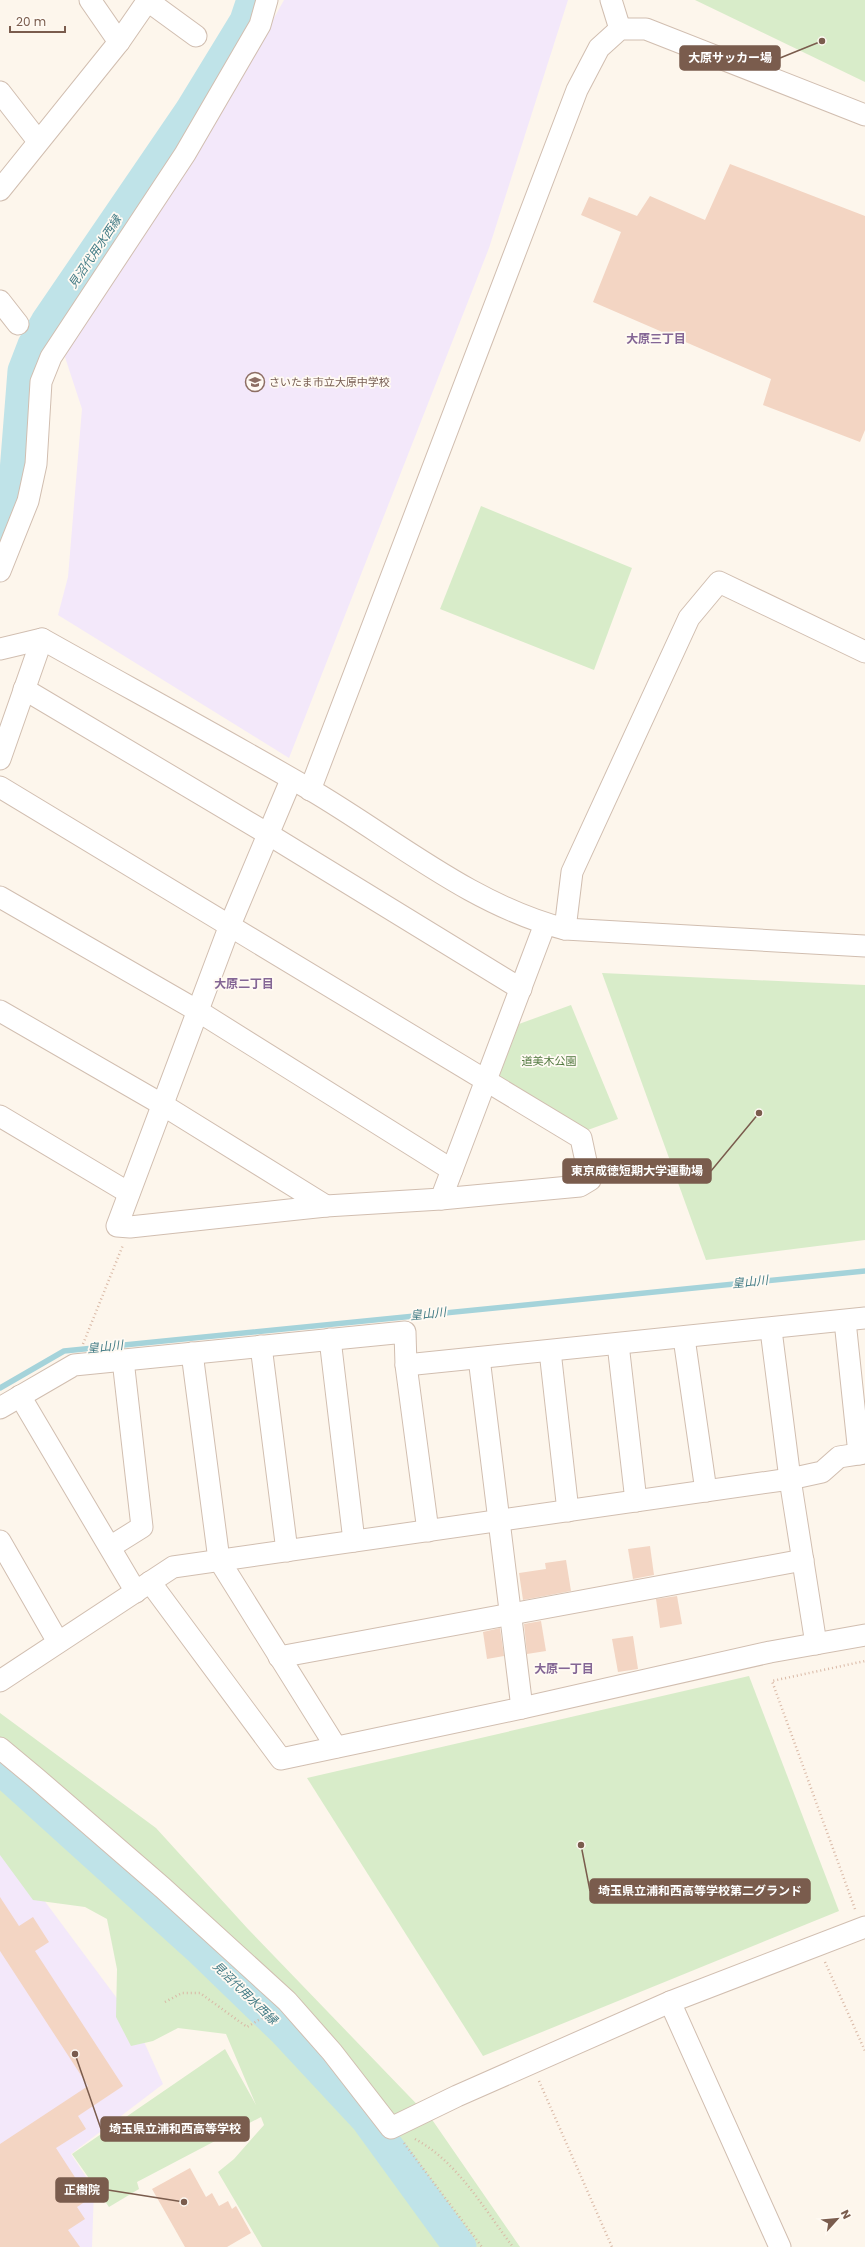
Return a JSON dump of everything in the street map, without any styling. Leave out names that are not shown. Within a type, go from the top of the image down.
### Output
[{"type":"street","points":[[90,0],[119,42]]},
{"type":"street","points":[[0,571],[28,501],[36,464],[41,382],[51,357],[184,154],[260,25],[267,0]]},
{"type":"street","points":[[611,0],[620,29]]},
{"type":"street","points":[[0,190],[119,42],[148,1],[196,36]]},
{"type":"street","points":[[310,790],[577,90],[599,48],[620,29],[646,29],[865,115]]},
{"type":"street","points":[[0,92],[38,142]]},
{"type":"street","points":[[0,301],[18,324]]},
{"type":"street","points":[[441,1199],[521,989],[555,927],[572,872],[689,618],[719,582],[865,652]]},
{"type":"street","points":[[0,759],[42,639]]},
{"type":"street","points":[[0,649],[42,639],[310,790],[458,882],[518,914],[555,927],[865,946]]},
{"type":"street","points":[[24,689],[268,834],[521,989]]},
{"type":"street","points":[[0,787],[230,925],[581,1138],[590,1180],[580,1186],[441,1199],[326,1206],[130,1227],[117,1226],[230,925],[291,780]]},
{"type":"street","points":[[0,897],[198,1011],[452,1170]]},
{"type":"street","points":[[0,1011],[163,1105],[326,1206]]},
{"type":"street","points":[[0,1116],[130,1193]]},
{"type":"street","points":[[0,1681],[173,1567],[790,1479],[822,1472],[839,1457],[862,1453],[855,1320],[771,1330],[406,1365]]},
{"type":"street","points":[[771,1330],[790,1479],[816,1644]]},
{"type":"street","points":[[0,1408],[74,1365],[405,1332],[406,1365],[428,1531]]},
{"type":"street","points":[[684,1338],[706,1491]]},
{"type":"street","points":[[330,1339],[354,1541]]},
{"type":"street","points":[[618,1344],[636,1501]]},
{"type":"street","points":[[262,1346],[287,1551]]},
{"type":"street","points":[[550,1351],[568,1511]]},
{"type":"street","points":[[192,1353],[219,1560],[336,1747]]},
{"type":"street","points":[[479,1358],[522,1708]]},
{"type":"street","points":[[110,1547],[142,1528],[124,1360]]},
{"type":"street","points":[[20,1396],[110,1547],[281,1759],[522,1708],[770,1652],[865,1635]]},
{"type":"street","points":[[0,1541],[58,1642]]},
{"type":"street","points":[[279,1657],[510,1613],[803,1560]]},
{"type":"street","points":[[0,1748],[151,1878],[287,2002],[332,2052],[391,2128],[670,2002],[864,1928]]},
{"type":"street","points":[[670,2002],[780,2247]]},
{"type":"path","points":[[84,1340],[130,1227]]},
{"type":"path","points":[[864,1928],[772,1682],[865,1661]]},
{"type":"path","points":[[818,1945],[865,2051]]},
{"type":"path","points":[[165,2002],[182,1993],[200,1994],[247,2027],[287,2002]]},
{"type":"path","points":[[532,2064],[612,2247]]},
{"type":"path","points":[[391,2128],[482,2247]]},
{"type":"path","points":[[391,2128],[434,2149],[456,2171],[513,2247]]},
{"type":"shaded area","name":"さいたま市立大原中学校","points":[[284,0],[568,0],[489,248],[289,758],[58,615],[68,577],[82,409],[64,354],[217,120]]},
{"type":"shaded area","points":[[0,1841],[136,2024],[163,2084],[71,2154],[94,2189],[92,2247],[0,2247]]},
{"type":"green space","points":[[695,0],[865,0],[865,82]]},
{"type":"green space","points":[[481,506],[632,568],[594,670],[440,609]]},
{"type":"green space","points":[[602,973],[865,985],[865,1240],[706,1260]]},
{"type":"green space","name":"道美木公園","points":[[571,1005],[618,1119],[585,1131],[498,1079],[519,1024]]},
{"type":"green space","points":[[749,1676],[839,1911],[483,2056],[307,1778]]},
{"type":"green space","points":[[0,1713],[156,1828],[248,1929],[433,2121],[520,2247],[262,2247],[218,2172],[234,2159],[264,2125],[261,2117],[137,2182],[139,2189],[109,2207],[72,2154],[225,2049],[256,2105],[226,2034],[178,2028],[153,2041],[131,2046],[116,2017],[117,1969],[107,1919],[85,1907],[33,1900],[0,1855]]},
{"type":"building","points":[[730,164],[865,216],[865,430],[860,442],[763,405],[771,379],[593,302],[621,232],[581,215],[589,197],[637,216],[650,196],[705,220]]},
{"type":"building","points":[[650,1546],[654,1575],[633,1579],[628,1549]]},
{"type":"building","points":[[566,1560],[571,1591],[523,1600],[519,1573],[546,1569],[545,1563]]},
{"type":"building","points":[[677,1596],[682,1624],[660,1628],[656,1599]]},
{"type":"building","points":[[541,1621],[546,1651],[527,1654],[524,1624]]},
{"type":"building","points":[[500,1628],[504,1656],[487,1659],[483,1632]]},
{"type":"building","points":[[633,1636],[638,1669],[618,1672],[612,1639]]},
{"type":"building","points":[[0,1897],[19,1926],[33,1917],[49,1942],[35,1951],[123,2086],[78,2116],[86,2129],[56,2148],[89,2199],[77,2207],[85,2219],[68,2230],[80,2247],[0,2247],[0,2144],[88,2086],[0,1951]]},
{"type":"building","points":[[190,2168],[206,2197],[212,2193],[219,2206],[228,2201],[232,2209],[236,2206],[251,2233],[227,2247],[185,2247],[152,2189]]},
{"type":"waterway","name":"見沼代用水西縁","points":[[0,527],[15,485],[24,371],[34,345],[47,322],[191,111],[246,21],[253,0]]},
{"type":"waterway","name":"皇山川","points":[[0,1388],[64,1351],[865,1271]]},
{"type":"waterway","name":"見沼代用水西縁","points":[[0,1768],[199,1948],[285,2031],[367,2119],[460,2247]]},
{"type":"place","name":"大原サッカー場","points":[[822,41]]},
{"type":"place","name":"さいたま市立大原中学校","points":[[255,382]]},
{"type":"place","name":"東京成徳短期大学運動場","points":[[759,1113]]},
{"type":"place","name":"埼玉県立浦和西高等学校第二グランド","points":[[581,1845]]},
{"type":"place","name":"埼玉県立浦和西高等学校","points":[[75,2054]]},
{"type":"place","name":"正樹院","points":[[184,2202]]},
{"type":"district","name":"大原三丁目","points":[[656,339]]},
{"type":"district","name":"大原二丁目","points":[[244,984]]},
{"type":"district","name":"大原一丁目","points":[[564,1669]]}]
